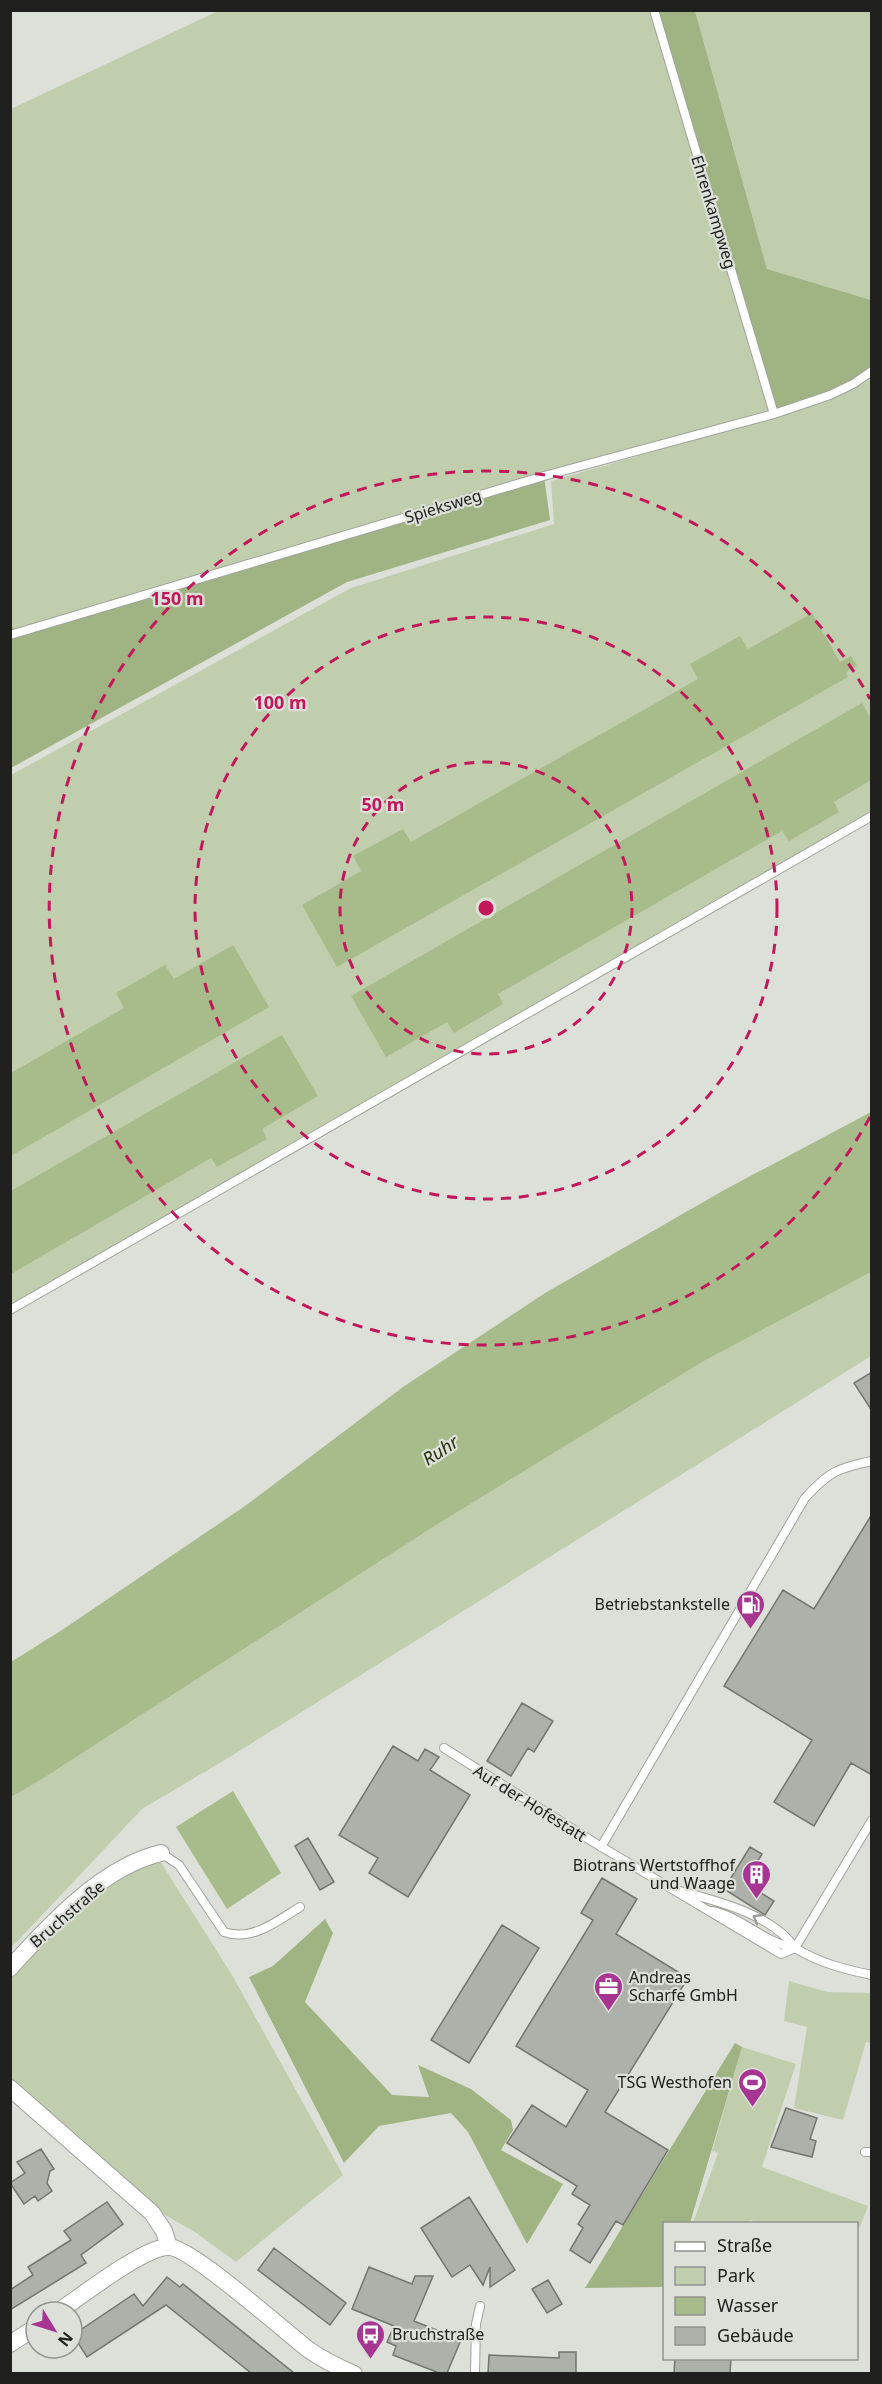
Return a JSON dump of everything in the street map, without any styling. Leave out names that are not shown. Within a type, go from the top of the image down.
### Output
[{"type":"street","name":"Bruchstraße","points":[[10,1968],[68,1908],[114,1873],[142,1858],[161,1853]]},
{"type":"street","points":[[10,2088],[152,2213],[164,2231],[169,2247]]},
{"type":"street","points":[[76,2300],[138,2258],[156,2249],[169,2247],[194,2258],[332,2369],[354,2373]]},
{"type":"street","points":[[10,2344],[24,2335]]},
{"type":"lane","name":"Ehrenkampweg","points":[[654,10],[774,414]]},
{"type":"lane","name":"Spieksweg","points":[[10,635],[544,476],[774,414],[830,395],[853,384],[872,371]]},
{"type":"lane","points":[[10,1310],[872,816]]},
{"type":"lane","points":[[601,1847],[805,1498],[822,1480],[841,1468],[872,1461]]},
{"type":"lane","name":"Auf der Hofestatt","points":[[444,1748],[668,1888],[781,1954],[795,1948],[813,1959],[834,1967],[872,1975]]},
{"type":"lane","points":[[795,1948],[872,1820]]},
{"type":"lane","points":[[161,1853],[179,1865],[224,1932],[233,1935],[261,1932],[300,1907]]},
{"type":"lane","points":[[668,1888],[734,1905],[788,1937],[795,1948]]},
{"type":"lane","points":[[704,1909],[728,1914],[775,1942],[795,1948]]},
{"type":"lane","points":[[475,2373],[476,2324],[480,2306]]},
{"type":"green space","points":[[218,11],[654,11],[774,414],[544,476],[17,633],[11,624],[11,109]]},
{"type":"green space","points":[[695,11],[871,11],[871,300],[767,269]]},
{"type":"green space","points":[[870,380],[871,821],[11,1305],[11,775],[351,588],[554,524],[551,481],[822,403]]},
{"type":"green space","points":[[871,1272],[871,1356],[228,1758],[142,1809],[11,1948],[11,1797],[433,1527],[704,1361]]},
{"type":"green space","points":[[160,1861],[232,1975],[343,2175],[236,2262],[195,2232],[158,2211],[11,2080],[11,1977],[60,1927],[99,1893],[140,1868]]},
{"type":"green space","points":[[789,1981],[827,1992],[871,1993],[871,2043],[866,2042],[843,2120],[794,2108],[807,2027],[784,2021]]},
{"type":"green space","name":"TSG Westhofen","points":[[742,2047],[796,2064],[762,2167],[868,2206],[858,2231],[858,2222],[756,2222],[750,2220],[749,2222],[693,2222],[718,2153],[712,2151]]},
{"type":"shaded area","points":[[654,11],[695,11],[767,269],[871,300],[871,371],[853,384],[774,414]]},
{"type":"shaded area","points":[[544,476],[550,520],[347,582],[11,768],[10,624],[18,633]]},
{"type":"shaded area","points":[[325,1919],[333,1933],[305,2002],[392,2095],[429,2097],[418,2065],[471,2089],[511,2120],[513,2130],[501,2150],[563,2184],[527,2244],[468,2132],[451,2113],[379,2126],[344,2163],[249,1977],[273,1966]]},
{"type":"shaded area","points":[[735,2043],[742,2047],[690,2222],[663,2222],[663,2287],[585,2288]]},
{"type":"water","points":[[812,613],[840,662],[851,656],[857,666],[846,672],[848,677],[337,967],[302,905],[361,871],[353,856],[403,829],[411,842],[698,679],[690,664],[740,636],[748,649]]},
{"type":"water","points":[[862,703],[871,719],[871,780],[834,802],[839,812],[789,841],[782,831],[498,994],[503,1004],[454,1033],[447,1022],[386,1057],[351,996]]},
{"type":"water","points":[[233,945],[269,1007],[11,1156],[11,1073],[124,1008],[116,993],[165,965],[174,979]]},
{"type":"water","points":[[282,1035],[318,1096],[262,1129],[267,1139],[217,1167],[211,1158],[11,1274],[11,1191]]},
{"type":"water","name":"Ruhr","points":[[871,1112],[871,1272],[704,1361],[433,1527],[11,1797],[11,1662],[245,1506],[403,1387],[545,1293],[726,1189]]},
{"type":"water","points":[[233,1791],[281,1873],[227,1909],[176,1827]]},
{"type":"building","points":[[872,1372],[872,1411],[854,1383]]},
{"type":"building","points":[[872,1514],[872,1775],[851,1763],[814,1826],[774,1802],[812,1740],[724,1686],[783,1590],[814,1609]]},
{"type":"building","points":[[522,1703],[553,1721],[534,1752],[528,1748],[511,1776],[487,1761]]},
{"type":"building","points":[[393,1746],[418,1761],[425,1749],[439,1757],[430,1770],[470,1795],[408,1897],[369,1873],[378,1858],[339,1835]]},
{"type":"building","points":[[308,1838],[334,1882],[320,1890],[295,1846]]},
{"type":"building","points":[[750,1847],[762,1854],[745,1883],[774,1901],[765,1915],[724,1889]]},
{"type":"building","points":[[602,1878],[637,1899],[616,1934],[688,1978],[605,2112],[668,2150],[623,2225],[616,2221],[590,2263],[570,2250],[583,2228],[578,2224],[590,2205],[572,2194],[577,2186],[507,2143],[532,2105],[566,2127],[588,2090],[516,2046],[593,1920],[581,1913]]},
{"type":"building","points":[[502,1925],[539,1948],[469,2063],[431,2040]]},
{"type":"building","points":[[786,2108],[817,2118],[810,2139],[816,2141],[812,2157],[771,2147]]},
{"type":"building","points":[[41,2149],[54,2169],[50,2171],[47,2183],[52,2191],[38,2201],[35,2196],[24,2204],[10,2183],[25,2173],[17,2162]]},
{"type":"building","points":[[469,2197],[515,2270],[490,2287],[490,2267],[483,2285],[470,2265],[452,2277],[421,2228]]},
{"type":"building","points":[[107,2202],[123,2224],[81,2255],[86,2263],[10,2310],[10,2290],[33,2275],[28,2267],[71,2240],[64,2231]]},
{"type":"building","points":[[274,2248],[346,2303],[330,2325],[258,2270]]},
{"type":"building","points":[[369,2267],[412,2284],[415,2276],[433,2276],[414,2321],[461,2340],[447,2373],[439,2373],[393,2355],[396,2346],[387,2342],[394,2326],[352,2309]]},
{"type":"building","points":[[167,2277],[180,2287],[183,2284],[294,2373],[251,2373],[166,2305],[87,2357],[84,2352],[84,2328],[134,2294],[143,2306]]},
{"type":"building","points":[[548,2280],[562,2304],[547,2313],[532,2289]]},
{"type":"building","points":[[559,2352],[576,2352],[576,2373],[488,2373],[489,2355],[559,2358]]},
{"type":"building","points":[[675,2360],[731,2360],[730,2373],[674,2373]]},
{"type":"place","name":"Betriebstankstelle","points":[[751,1630]]},
{"type":"place","name":"Biotrans Wertstoffhof und Waage","points":[[756,1900]]},
{"type":"place","name":"Andreas Scharfe GmbH","points":[[608,2012]]},
{"type":"place","name":"TSG Westhofen","points":[[753,2108]]},
{"type":"place","name":"Bruchstraße","points":[[371,2360]]}]
